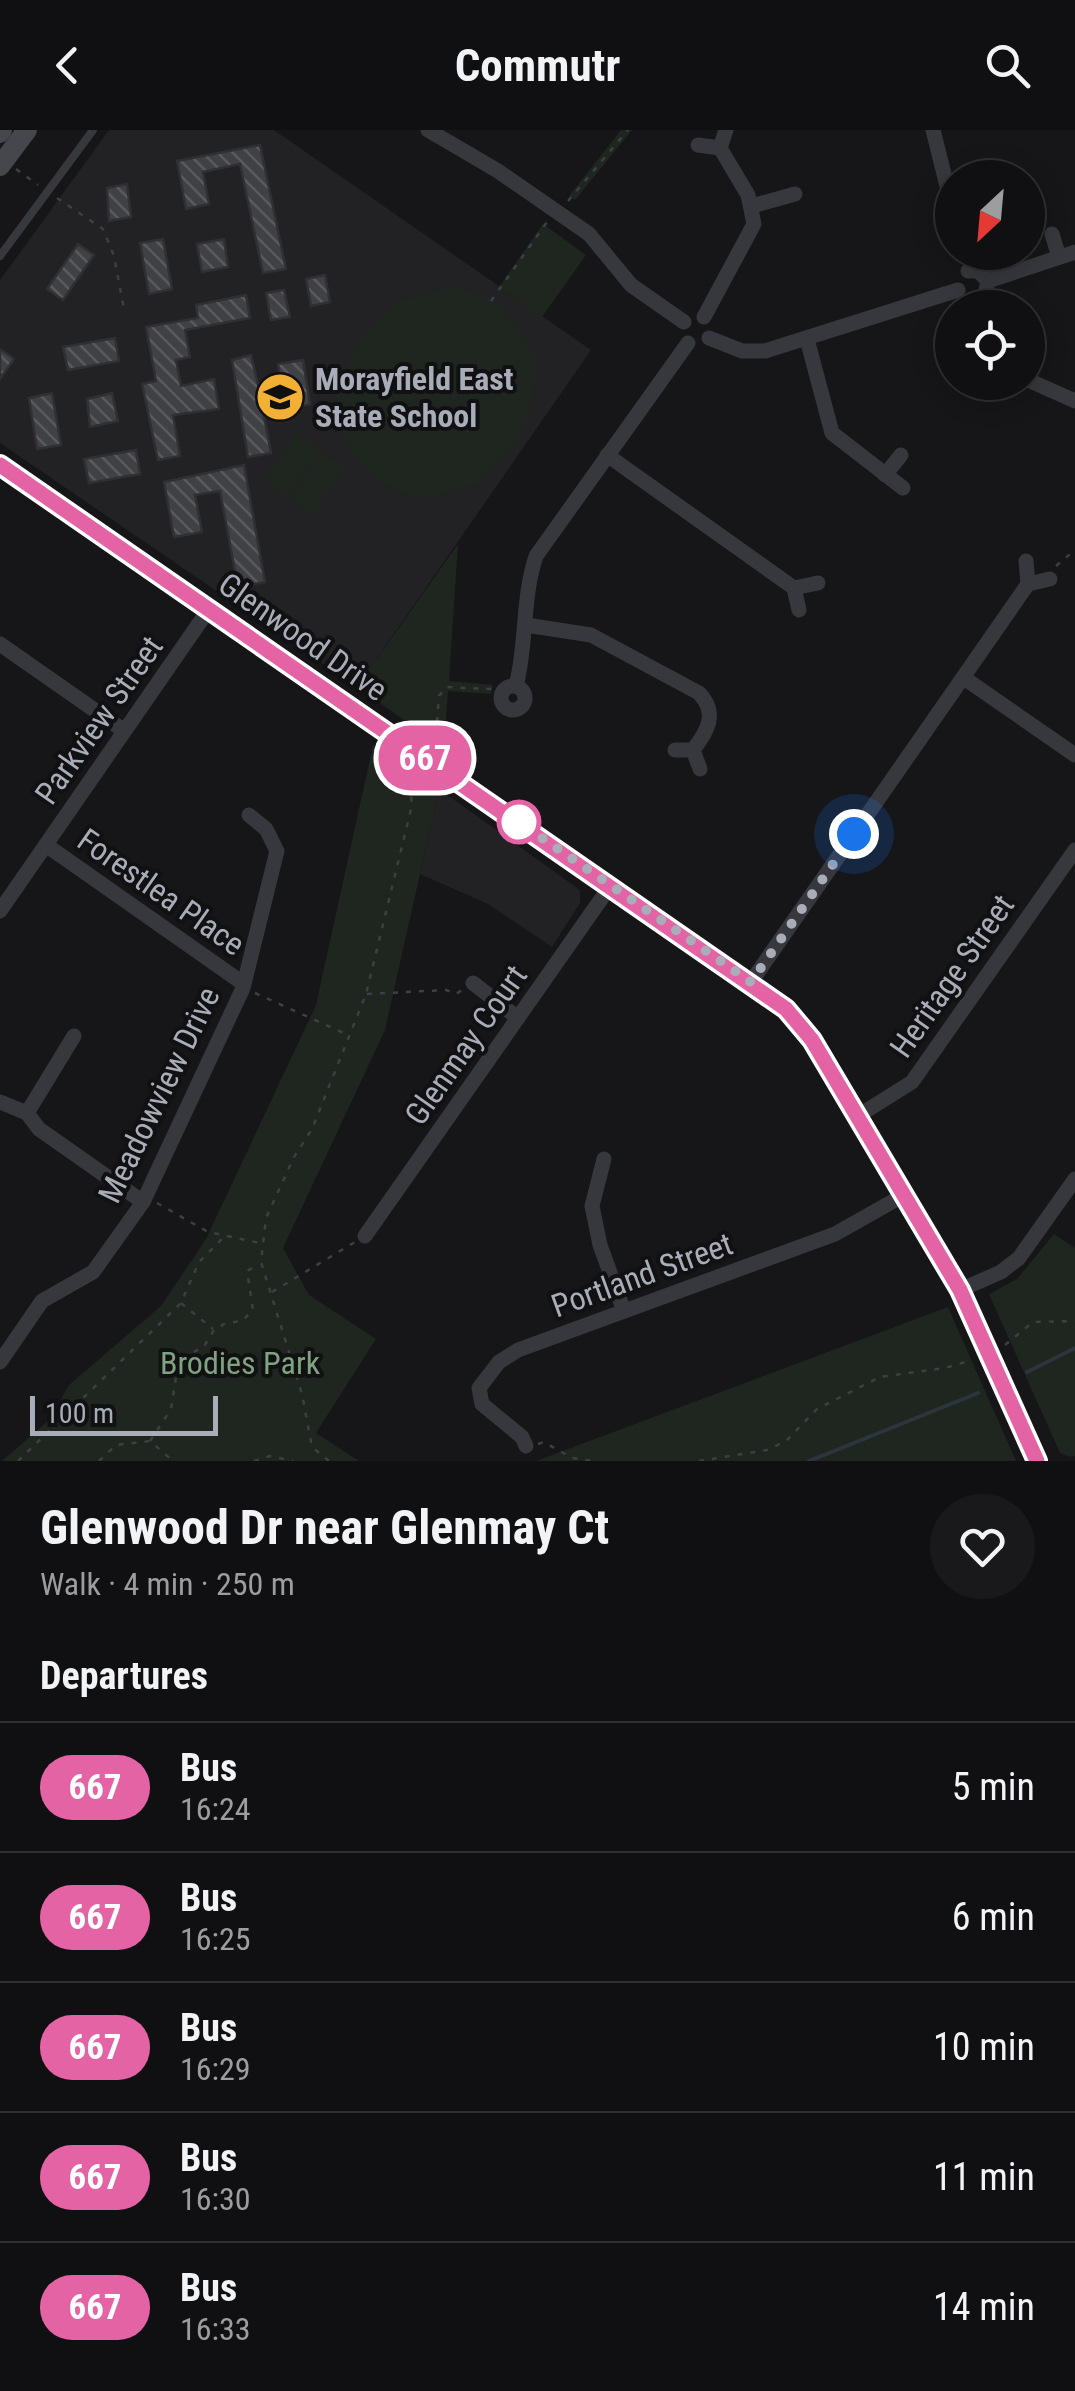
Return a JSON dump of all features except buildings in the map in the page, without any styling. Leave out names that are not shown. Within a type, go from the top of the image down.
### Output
[{"type":"street","points":[[7,167],[26,130]]},
{"type":"street","points":[[428,130],[498,171],[588,234],[631,286],[684,322]]},
{"type":"street","points":[[704,317],[751,233],[752,206],[720,148],[726,130]]},
{"type":"street","points":[[933,130],[940,160]]},
{"type":"street","points":[[698,145],[720,148]]},
{"type":"street","points":[[752,206],[796,194]]},
{"type":"street","points":[[988,282],[1067,255],[1052,234]]},
{"type":"street","points":[[958,290],[958,280],[968,271],[978,271],[988,282],[988,290]]},
{"type":"street","points":[[709,338],[752,352],[807,339],[935,297]]},
{"type":"street","points":[[695,315],[704,317],[710,324],[709,338],[702,344],[688,343],[681,331],[684,322],[695,315]]},
{"type":"street","points":[[807,339],[832,432],[903,488]]},
{"type":"street","points":[[510,688],[524,658],[536,556],[688,343]]},
{"type":"street","points":[[1045,388],[1075,401]]},
{"type":"street","points":[[607,456],[794,588],[799,610]]},
{"type":"street","points":[[885,475],[901,456]]},
{"type":"street","name":"Glenwood Drive","points":[[0,465],[786,1009],[804,1029],[858,1116],[960,1290],[1037,1461]]},
{"type":"street","points":[[751,982],[1028,584],[1026,561]]},
{"type":"street","points":[[1028,584],[1050,580]]},
{"type":"street","points":[[794,588],[818,583]]},
{"type":"street","name":"Parkview Street","points":[[0,911],[209,609]]},
{"type":"street","points":[[526,625],[591,635],[699,694],[708,704],[710,719],[693,750]]},
{"type":"street","points":[[0,644],[123,730]]},
{"type":"street","points":[[964,678],[1075,755]]},
{"type":"street","points":[[675,750],[693,750]]},
{"type":"street","points":[[693,750],[700,769]]},
{"type":"street","name":"Meadowview Drive","points":[[0,1362],[42,1301],[94,1272],[144,1200],[244,986],[277,851],[266,829],[248,816]]},
{"type":"street","name":"Forestlea Place","points":[[46,846],[244,986]]},
{"type":"street","name":"Heritage Street","points":[[858,1116],[912,1082],[1075,850]]},
{"type":"street","name":"Glenmay Court","points":[[366,1236],[611,885]]},
{"type":"street","points":[[474,983],[518,1018]]},
{"type":"street","points":[[27,1113],[74,1036]]},
{"type":"street","points":[[0,1102],[27,1113],[38,1130],[144,1200]]},
{"type":"street","points":[[604,1159],[592,1206],[600,1245],[624,1311]]},
{"type":"street","points":[[960,1290],[1001,1272],[1019,1258],[1075,1179]]},
{"type":"street","name":"Portland Street","points":[[526,1446],[522,1436],[482,1404],[480,1388],[499,1362],[518,1350],[835,1234],[904,1195]]},
{"type":"lane","points":[[0,256],[93,130]]},
{"type":"path","points":[[562,202],[573,198],[628,130]]},
{"type":"path","points":[[7,167],[103,229],[114,256],[124,309]]},
{"type":"path","points":[[491,301],[550,216]]},
{"type":"path","points":[[1050,580],[1050,570],[1075,550]]},
{"type":"path","points":[[434,750],[439,696],[446,687],[510,688]]},
{"type":"path","points":[[329,1461],[312,1447],[302,1394],[261,1262],[262,1244],[266,1218],[294,1157],[312,1129],[366,994],[412,804],[410,787],[421,770]]},
{"type":"path","points":[[366,994],[446,990],[456,994],[474,983]]},
{"type":"path","points":[[244,986],[350,1035]]},
{"type":"path","points":[[144,1200],[208,1232],[262,1244]]},
{"type":"path","points":[[18,1461],[181,1303],[199,1262],[225,1236]]},
{"type":"path","points":[[271,1292],[366,1236]]},
{"type":"path","points":[[99,1461],[116,1445],[150,1440],[171,1409],[178,1364],[188,1354],[203,1348],[214,1330],[242,1321],[253,1310],[247,1271],[261,1262]]},
{"type":"path","points":[[181,1303],[214,1330]]},
{"type":"path","points":[[1000,1348],[1033,1322],[1075,1321]]},
{"type":"path","points":[[698,1461],[767,1450],[786,1441],[817,1409],[880,1377],[945,1368],[978,1358]]},
{"type":"path","points":[[150,1440],[173,1461]]},
{"type":"path","points":[[526,1446],[544,1442],[572,1458],[593,1461]]},
{"type":"path","points":[[254,1461],[270,1456],[293,1461]]},
{"type":"shaded area","name":"Morayfield East State School","points":[[109,130],[274,130],[591,350],[357,687],[0,443],[0,280]]},
{"type":"shaded area","points":[[439,789],[580,890],[580,903],[552,947],[488,904],[420,874]]},
{"type":"green space","points":[[621,130],[632,130],[575,200],[569,196]]},
{"type":"green space","points":[[543,224],[586,255],[542,317],[499,287]]},
{"type":"green space","points":[[446,288],[475,292],[501,306],[534,353],[528,419],[508,453],[477,484],[438,494],[406,494],[376,480],[353,456],[338,427],[335,392],[357,343],[378,317],[396,303]]},
{"type":"green space","points":[[296,433],[320,450],[287,497],[264,481]]},
{"type":"green space","points":[[322,451],[345,468],[313,515],[289,499]]},
{"type":"green space","points":[[458,544],[449,681],[493,685],[491,694],[448,691],[444,748],[357,687]]},
{"type":"green space","name":"Brodies Park","points":[[373,745],[439,789],[385,1030],[283,1248],[309,1295],[376,1339],[316,1433],[359,1461],[2,1461],[49,1420],[69,1385],[161,1306],[206,1239],[316,1005]]},
{"type":"green space","points":[[1054,1234],[1075,1248],[1075,1456],[1071,1457],[1060,1453],[989,1294],[1017,1279]]},
{"type":"green space","points":[[948,1307],[1016,1461],[536,1461],[568,1449]]},
{"type":"waterway","points":[[1027,1372],[1075,1348]]},
{"type":"waterway","points":[[809,1461],[978,1393]]},
{"type":"bus line","name":"667","points":[[0,465],[786,1009],[812,1040],[960,1290],[1037,1461]]},
{"type":"place","name":"Morayfield East State School","points":[[280,397]]},
{"type":"route","points":[[519,822],[516,820],[751,982],[854,834]]}]
